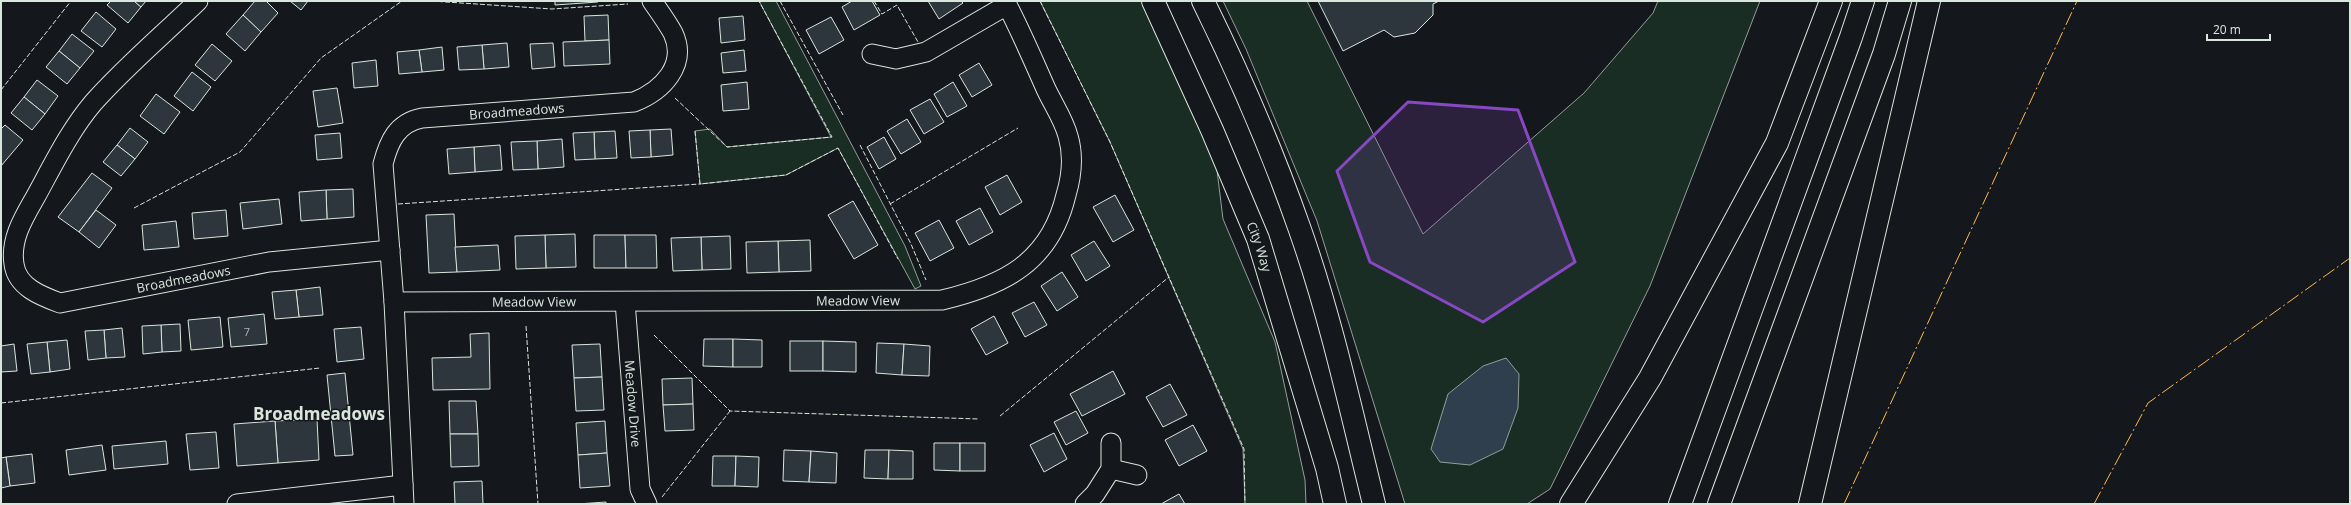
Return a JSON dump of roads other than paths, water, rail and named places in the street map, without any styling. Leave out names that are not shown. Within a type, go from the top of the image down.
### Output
[{"type":"main road","name":"City Way","points":[[1153,1],[1212,130],[1258,239],[1327,468],[1335,504]]},
{"type":"main road","points":[[1203,1],[1229,54],[1299,227],[1338,359],[1374,504]]},
{"type":"main road","points":[[1570,504],[1650,378],[1777,143],[1831,1]]},
{"type":"main road","points":[[1680,504],[1863,1]]},
{"type":"main road","points":[[1719,504],[1884,54],[1900,1]]},
{"type":"main road","points":[[1810,504],[1929,1]]},
{"type":"street","name":"Broadmeadows","points":[[198,1],[93,104],[57,156],[18,228],[8,251],[23,283],[38,295],[60,303],[269,262],[390,250]]},
{"type":"street","name":"Broadmeadows","points":[[404,504],[394,302],[384,164],[388,144],[397,131],[410,120],[634,102],[649,96],[673,73],[676,58],[676,44],[673,33],[652,1]]},
{"type":"street","name":"Meadow View","points":[[394,302],[942,300],[974,292],[1003,280],[1027,264],[1048,241],[1063,209],[1073,170],[1068,135],[1006,3],[926,52],[896,59],[872,54]]},
{"type":"street","name":"Meadow Drive","points":[[625,302],[640,489],[647,504]]},
{"type":"street","points":[[1085,504],[1095,494],[1111,469],[1111,443]]},
{"type":"street","points":[[1111,469],[1138,475]]},
{"type":"street","points":[[237,504],[403,485]]},
{"type":"water","points":[[1506,358],[1519,374],[1518,408],[1503,449],[1470,465],[1440,462],[1431,449],[1448,394],[1483,366]]},
{"type":"district","name":"Broadmeadows","points":[[319,413]]}]
